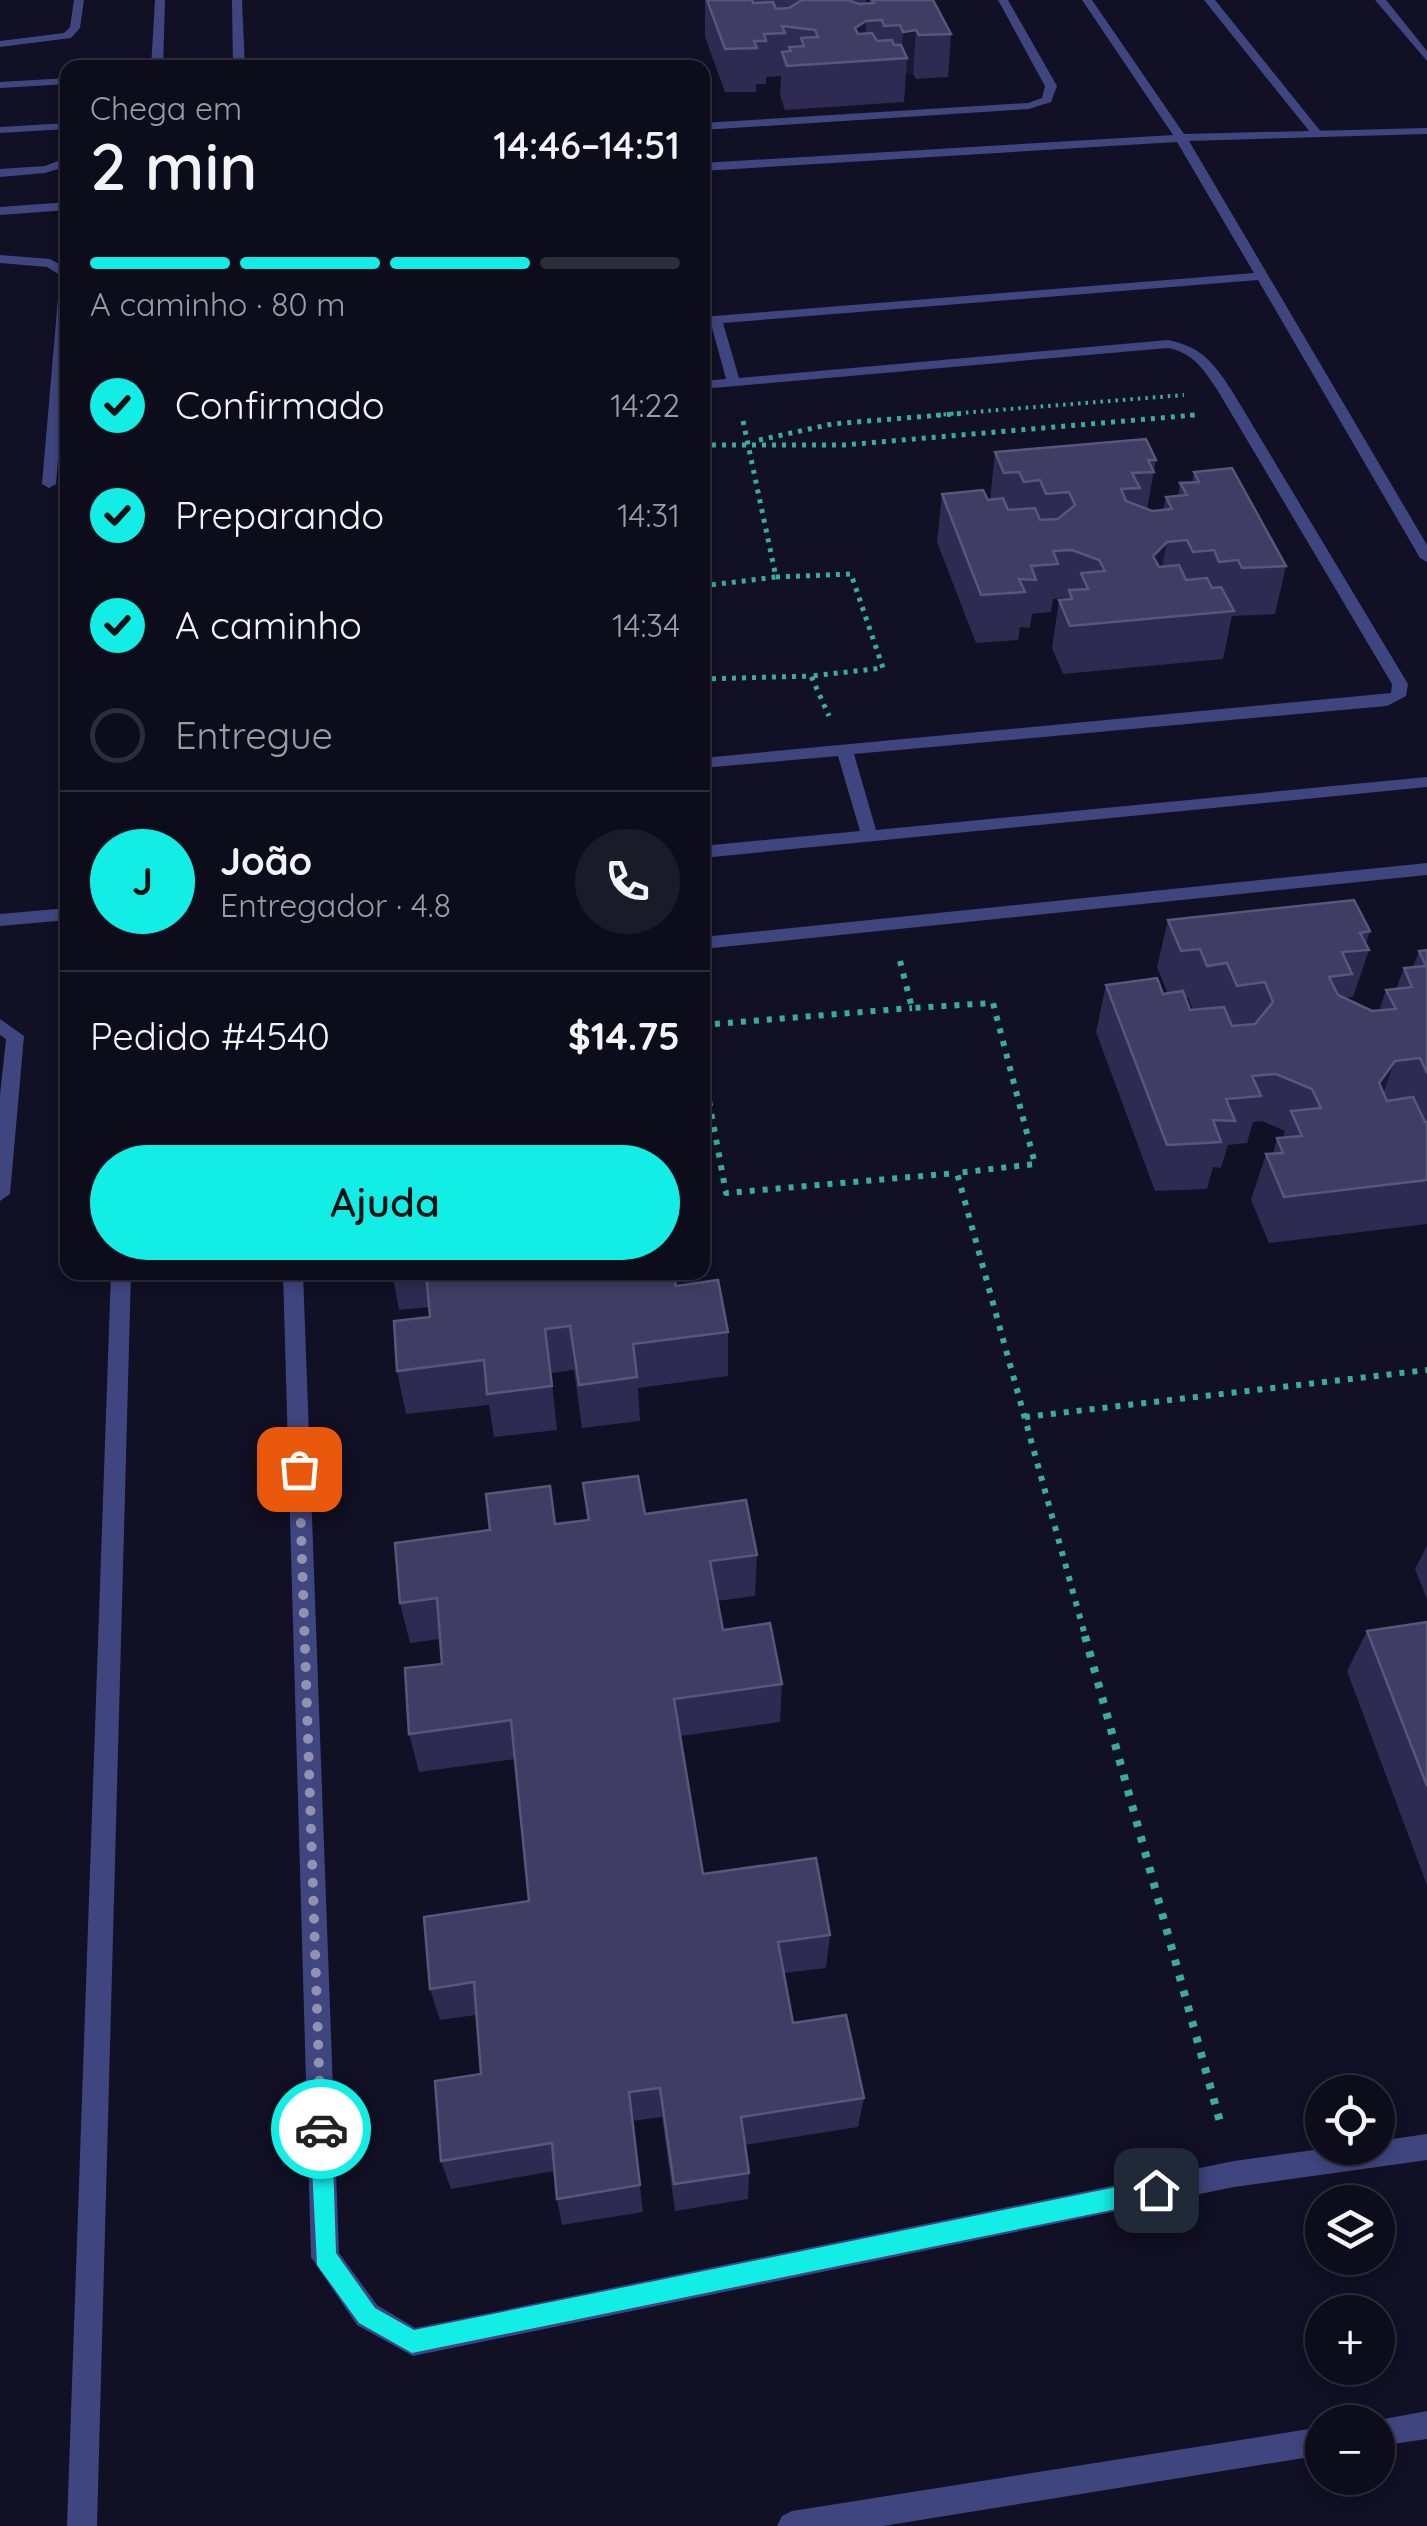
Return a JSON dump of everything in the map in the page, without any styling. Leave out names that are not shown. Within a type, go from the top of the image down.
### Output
[{"type":"street","points":[[0,44],[67,36],[75,28],[80,0]]},
{"type":"street","points":[[157,60],[160,0]]},
{"type":"street","points":[[237,0],[239,60]]},
{"type":"street","points":[[710,126],[1029,106],[1047,100],[1051,86],[1004,0]]},
{"type":"street","points":[[1086,0],[1181,138],[1427,558]]},
{"type":"street","points":[[1209,0],[1318,134]]},
{"type":"street","points":[[1380,0],[1427,58]]},
{"type":"street","points":[[1413,40],[1427,39]]},
{"type":"street","points":[[0,85],[60,81]]},
{"type":"street","points":[[0,130],[60,126]]},
{"type":"street","points":[[710,167],[1181,138],[1427,131]]},
{"type":"street","points":[[0,173],[60,165]]},
{"type":"street","points":[[0,211],[60,207]]},
{"type":"street","points":[[0,259],[50,262],[60,270]]},
{"type":"street","points":[[710,321],[1262,276]]},
{"type":"street","points":[[710,323],[734,383]]},
{"type":"street","points":[[710,385],[1168,344],[1198,352],[1400,684],[1398,696],[1386,701],[710,762]]},
{"type":"street","points":[[49,484],[60,348]]},
{"type":"street","points":[[844,749],[870,836]]},
{"type":"street","points":[[710,851],[1427,782]]},
{"type":"street","points":[[710,942],[1427,869]]},
{"type":"street","points":[[0,920],[60,915]]},
{"type":"street","points":[[0,1026],[16,1036],[0,1194]]},
{"type":"street","points":[[82,2526],[121,1280]]},
{"type":"street","points":[[292,1280],[325,2257],[367,2316],[412,2342],[1234,2174],[1427,2147]]},
{"type":"street","points":[[1395,2429],[1427,2424]]},
{"type":"street","points":[[792,2526],[1305,2444]]},
{"type":"path","points":[[734,383],[776,577]]},
{"type":"path","points":[[747,442],[832,424],[1225,392]]},
{"type":"path","points":[[710,444],[844,445],[1237,411]]},
{"type":"path","points":[[710,585],[851,574],[883,668],[811,676],[710,679]]},
{"type":"path","points":[[811,676],[844,749]]},
{"type":"path","points":[[891,924],[912,1008]]},
{"type":"path","points":[[710,1025],[992,1003],[1035,1164],[726,1192],[710,1106]]},
{"type":"path","points":[[957,1172],[1234,2174]]},
{"type":"path","points":[[1025,1417],[1427,1370]]},
{"type":"building","points":[[707,0],[773,2],[776,9],[789,8],[802,0],[847,0],[859,4],[874,3],[872,0],[933,0],[951,34],[919,35],[916,30],[903,32],[900,25],[884,26],[882,20],[866,21],[855,28],[858,34],[872,33],[877,41],[892,40],[894,45],[901,45],[907,58],[787,66],[782,52],[804,46],[801,38],[818,37],[815,30],[782,26],[785,33],[764,34],[766,41],[754,41],[757,48],[725,49]]},
{"type":"building","points":[[1146,439],[1156,460],[1148,460],[1154,472],[1132,473],[1140,488],[1121,489],[1126,501],[1152,511],[1172,509],[1166,497],[1187,495],[1180,483],[1199,482],[1194,472],[1232,468],[1286,566],[1242,568],[1238,560],[1219,562],[1214,550],[1193,552],[1187,540],[1167,542],[1153,556],[1159,567],[1179,565],[1186,580],[1207,578],[1212,588],[1221,587],[1234,611],[1070,626],[1059,600],[1072,599],[1069,590],[1088,589],[1081,573],[1105,571],[1099,560],[1072,550],[1053,551],[1058,564],[1031,566],[1036,580],[1019,579],[1025,592],[981,595],[942,494],[983,490],[988,500],[1003,498],[1008,510],[1035,508],[1040,520],[1058,519],[1075,505],[1069,492],[1046,494],[1040,480],[1024,482],[1019,472],[1004,473],[995,452]]},
{"type":"building","points":[[1354,900],[1370,931],[1360,933],[1369,950],[1342,952],[1352,974],[1329,977],[1338,995],[1372,1011],[1396,1009],[1386,990],[1412,987],[1404,968],[1426,966],[1419,951],[1427,950],[1427,1073],[1420,1058],[1395,1061],[1379,1083],[1387,1101],[1413,1097],[1427,1122],[1427,1180],[1284,1197],[1266,1154],[1283,1153],[1277,1138],[1302,1136],[1291,1111],[1321,1108],[1312,1089],[1276,1074],[1252,1076],[1261,1096],[1226,1099],[1235,1121],[1213,1120],[1221,1142],[1167,1145],[1106,985],[1157,978],[1163,994],[1183,991],[1190,1010],[1224,1007],[1232,1026],[1255,1024],[1273,1002],[1265,982],[1237,986],[1227,963],[1207,966],[1200,949],[1181,951],[1168,920]]},
{"type":"building","points":[[427,1280],[675,1280],[676,1286],[718,1280],[728,1332],[633,1344],[637,1377],[579,1385],[570,1326],[545,1329],[552,1386],[487,1394],[484,1360],[397,1371],[394,1321],[430,1317]]},
{"type":"building","points":[[638,1476],[645,1514],[746,1500],[757,1555],[710,1561],[723,1630],[770,1623],[782,1684],[674,1699],[703,1874],[816,1858],[830,1935],[778,1942],[793,2023],[846,2015],[864,2098],[741,2117],[749,2173],[674,2184],[660,2088],[629,2092],[640,2185],[557,2199],[552,2143],[441,2161],[435,2081],[481,2074],[474,1982],[430,1989],[424,1917],[529,1901],[511,1720],[409,1734],[405,1668],[442,1664],[437,1598],[400,1603],[395,1543],[490,1530],[486,1494],[550,1486],[555,1524],[589,1520],[583,1483]]},
{"type":"building","points":[[1427,1622],[1427,1786],[1367,1631]]},
{"type":"way so far","points":[[299,1469],[321,2129]]},
{"type":"route","points":[[321,2129],[325,2257],[367,2316],[412,2342],[1156,2190]]}]
